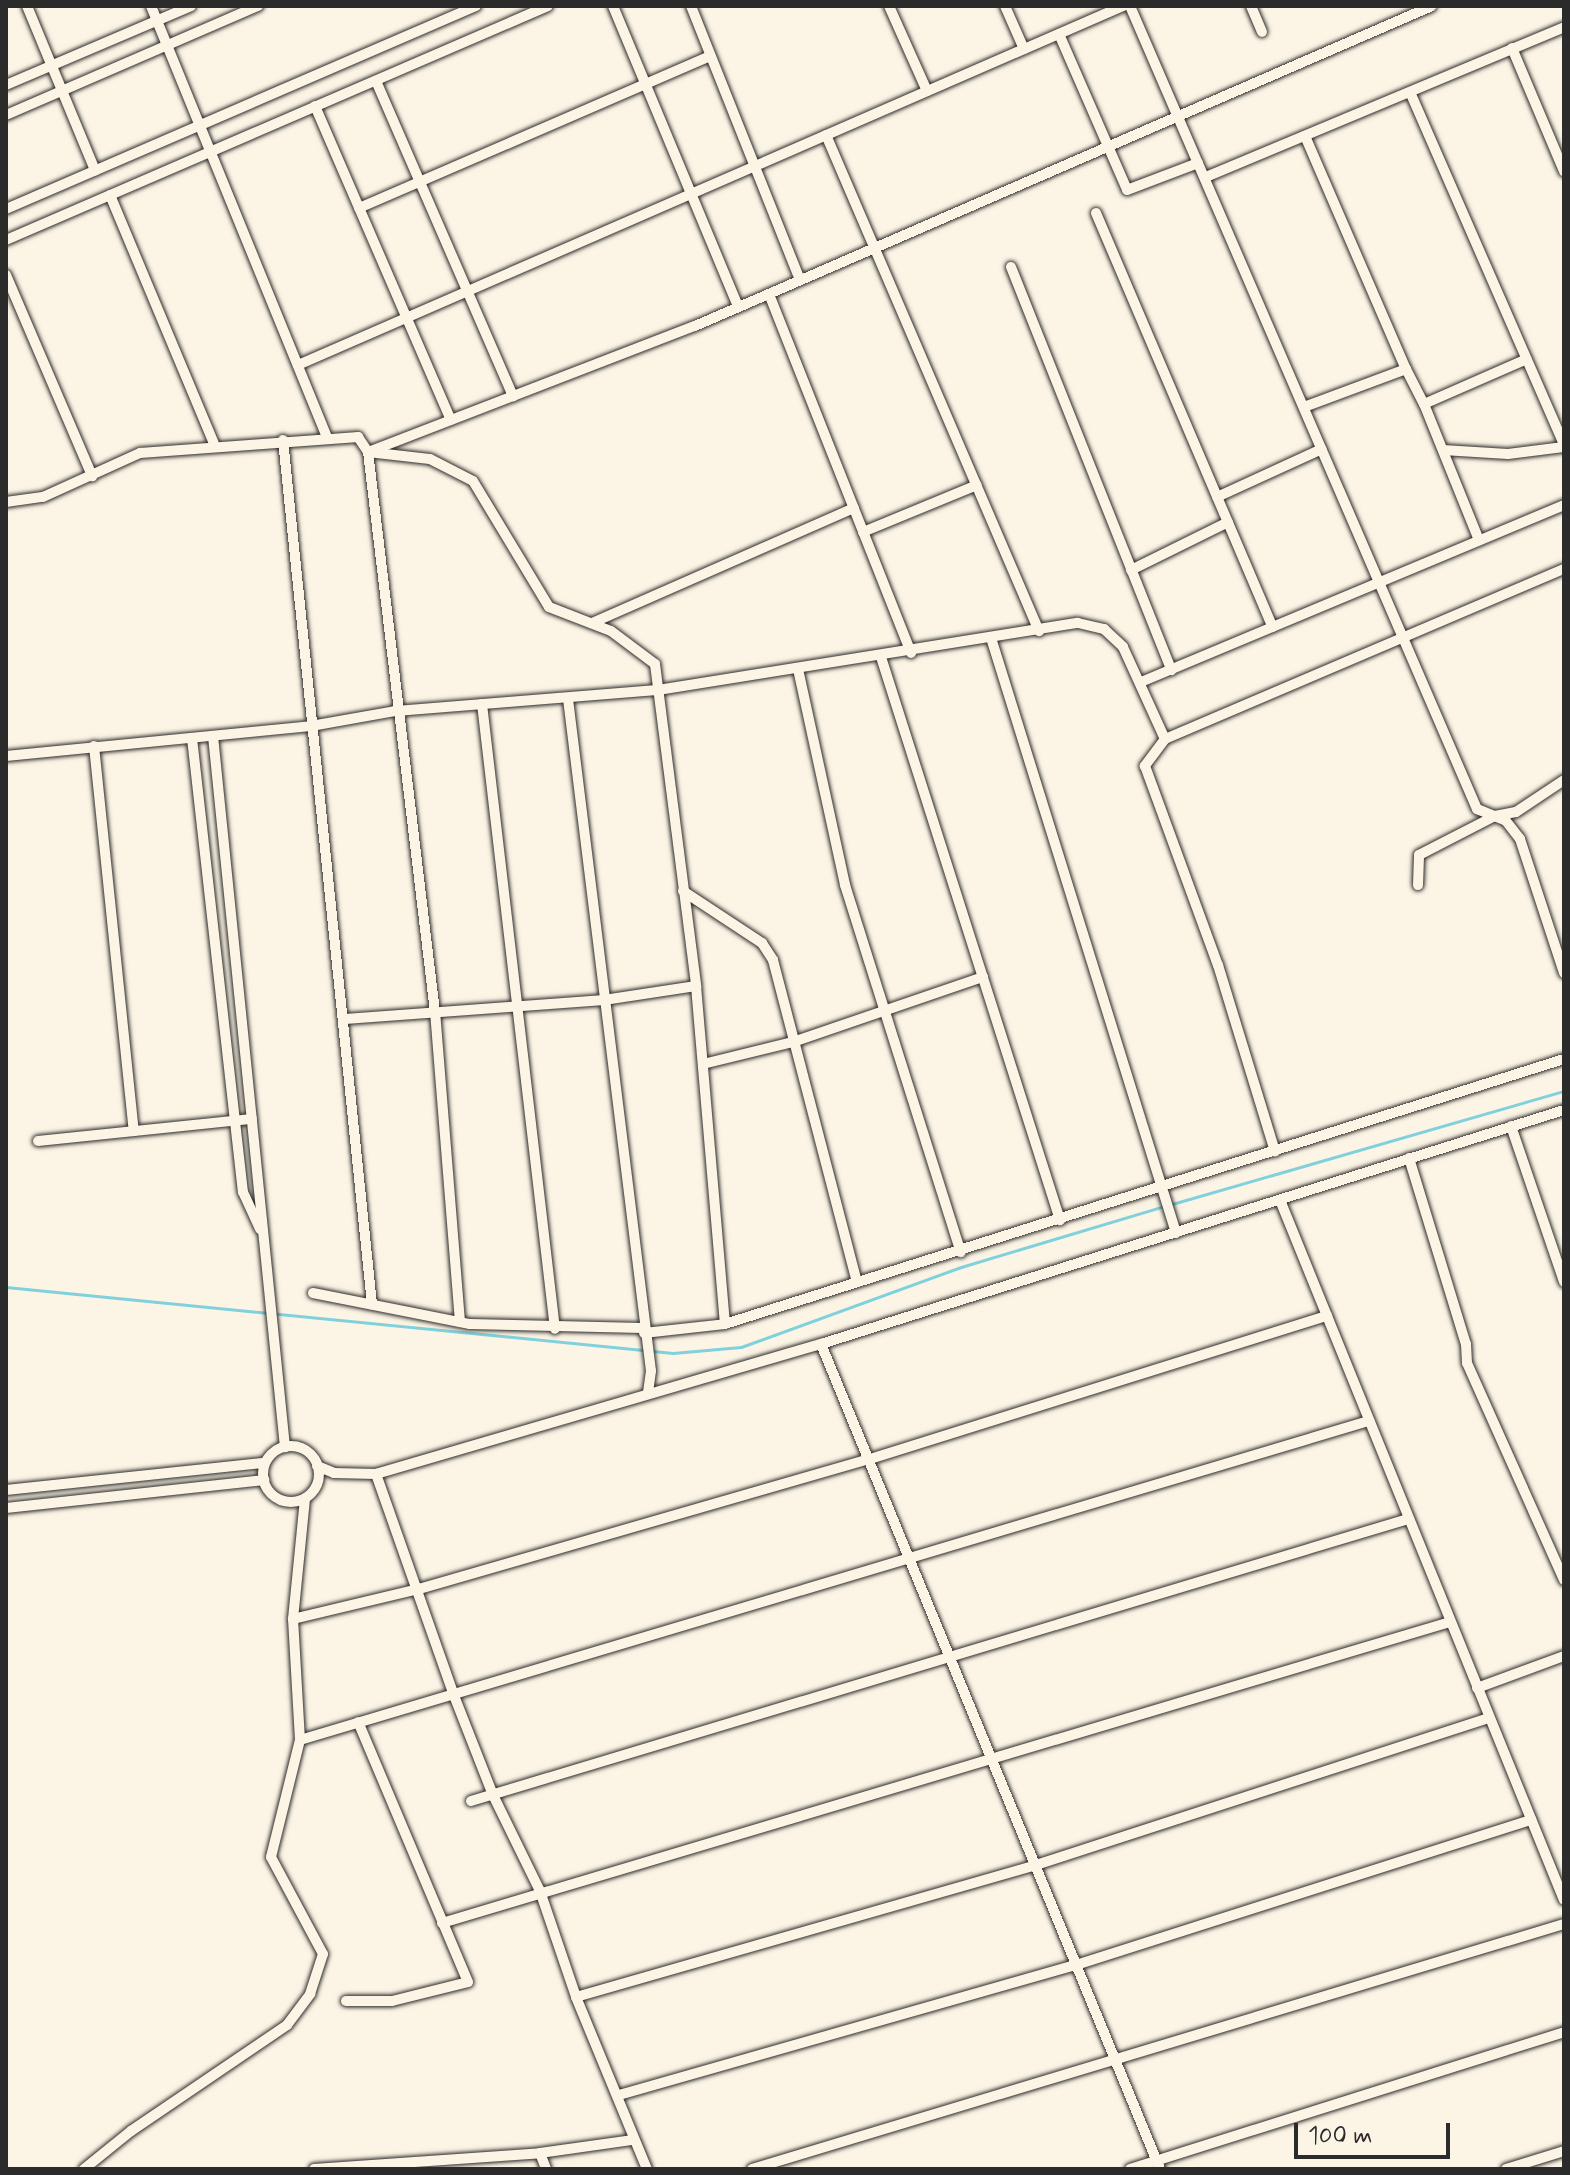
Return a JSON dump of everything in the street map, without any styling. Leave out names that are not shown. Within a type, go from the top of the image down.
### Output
[{"type":"street","points":[[27,6],[95,170]]},
{"type":"street","points":[[151,6],[327,438]]},
{"type":"street","points":[[6,85],[191,6]]},
{"type":"street","points":[[6,115],[258,6]]},
{"type":"street","points":[[6,209],[476,6]]},
{"type":"street","points":[[6,240],[548,6]]},
{"type":"street","points":[[613,6],[738,307]]},
{"type":"street","points":[[691,6],[800,280]]},
{"type":"street","points":[[889,6],[927,91]]},
{"type":"street","points":[[1005,6],[1024,49]]},
{"type":"street","points":[[298,365],[1123,6]]},
{"type":"street","points":[[1130,6],[1477,809],[1506,821],[1520,839],[1564,973]]},
{"type":"street","points":[[1251,6],[1262,32]]},
{"type":"street","points":[[368,452],[738,307],[1178,119],[1432,6]]},
{"type":"street","points":[[1206,177],[1564,27]]},
{"type":"street","points":[[1059,34],[1127,190],[1198,163]]},
{"type":"street","points":[[1512,48],[1564,171]]},
{"type":"street","points":[[359,208],[711,56]]},
{"type":"street","points":[[376,81],[513,396]]},
{"type":"street","points":[[1410,92],[1564,446],[1508,454],[1443,450]]},
{"type":"street","points":[[315,106],[451,420]]},
{"type":"street","points":[[826,135],[1039,631]]},
{"type":"street","points":[[1305,136],[1424,404],[1479,540]]},
{"type":"street","points":[[110,195],[214,444]]},
{"type":"street","points":[[1096,213],[1273,627]]},
{"type":"street","points":[[1011,267],[1171,670]]},
{"type":"street","points":[[6,275],[92,476]]},
{"type":"street","points":[[769,294],[911,653]]},
{"type":"street","points":[[1424,404],[1527,359]]},
{"type":"street","points":[[1304,407],[1406,369]]},
{"type":"street","points":[[6,502],[43,497],[140,453],[214,444],[358,437],[368,452],[395,711],[435,1012],[460,1322]]},
{"type":"street","points":[[283,440],[372,1304]]},
{"type":"street","points":[[1217,497],[1322,449]]},
{"type":"street","points":[[368,452],[430,459],[473,481],[549,607],[611,631],[655,664],[696,986],[725,1324]]},
{"type":"street","points":[[863,532],[977,485]]},
{"type":"street","points":[[1141,682],[1564,505]]},
{"type":"street","points":[[592,623],[854,508]]},
{"type":"street","points":[[1131,570],[1228,522]]},
{"type":"street","points":[[1275,1152],[1218,965],[1145,766],[1165,739],[1564,569]]},
{"type":"street","points":[[6,756],[311,726],[395,711],[658,690],[992,641],[1078,623],[1104,629],[1123,647],[1165,739]]},
{"type":"street","points":[[992,641],[1176,1233]]},
{"type":"street","points":[[881,657],[1060,1220]]},
{"type":"street","points":[[798,669],[845,885],[961,1252]]},
{"type":"street","points":[[568,699],[644,1334],[651,1371],[648,1393]]},
{"type":"street","points":[[482,704],[555,1329]]},
{"type":"street","points":[[213,736],[285,1447]]},
{"type":"street","points":[[192,738],[243,1192],[264,1238]]},
{"type":"street","points":[[94,746],[134,1131]]},
{"type":"street","points":[[1418,885],[1419,855],[1495,816],[1516,812],[1564,780]]},
{"type":"street","points":[[683,891],[762,943],[773,960],[857,1282]]},
{"type":"street","points":[[703,1064],[793,1042],[983,977]]},
{"type":"street","points":[[345,1019],[604,1000],[696,986]]},
{"type":"street","points":[[313,1293],[460,1322],[644,1334],[725,1324],[1164,1189],[1564,1059]]},
{"type":"street","points":[[317,1466],[334,1473],[376,1474],[821,1344],[1564,1110]]},
{"type":"street","points":[[38,1141],[252,1119]]},
{"type":"street","points":[[1511,1126],[1564,1282]]},
{"type":"street","points":[[1409,1158],[1466,1344],[1467,1363],[1564,1580]]},
{"type":"street","points":[[1280,1200],[1564,1900]]},
{"type":"street","points":[[293,1619],[419,1589],[870,1459],[1327,1316]]},
{"type":"street","points":[[821,1344],[996,1761],[1158,2165]]},
{"type":"street","points":[[300,1740],[1369,1421]]},
{"type":"street","points":[[6,1490],[265,1463],[285,1447]]},
{"type":"street","points":[[84,2169],[131,2131],[287,2025],[310,1994],[323,1954],[271,1857],[300,1740],[293,1619],[305,1499],[318,1480],[317,1466],[308,1452],[285,1447]]},
{"type":"street","points":[[265,1463],[264,1480],[283,1501],[305,1499]]},
{"type":"street","points":[[376,1474],[419,1589],[453,1693],[493,1795],[540,1891],[576,1997],[647,2169]]},
{"type":"street","points":[[6,1508],[264,1480]]},
{"type":"street","points":[[471,1801],[952,1660],[1408,1519]]},
{"type":"street","points":[[442,1923],[540,1891],[996,1761],[1450,1622]]},
{"type":"street","points":[[1477,1688],[1564,1656]]},
{"type":"street","points":[[576,1997],[1036,1865],[1489,1718]]},
{"type":"street","points":[[346,2001],[392,2001],[468,1982],[358,1722]]},
{"type":"street","points":[[619,2095],[1076,1965],[1531,1820]]},
{"type":"street","points":[[752,2169],[1116,2062],[1564,1924]]},
{"type":"street","points":[[1130,2169],[1158,2165],[1564,2032]]},
{"type":"street","points":[[314,2169],[449,2164],[633,2140]]},
{"type":"street","points":[[1506,2169],[1564,2151]]},
{"type":"street","points":[[540,2153],[546,2169]]},
{"type":"waterway","points":[[1172,1204],[1564,1091]]},
{"type":"waterway","points":[[6,1287],[673,1353],[741,1347],[961,1267],[1164,1206]]}]
